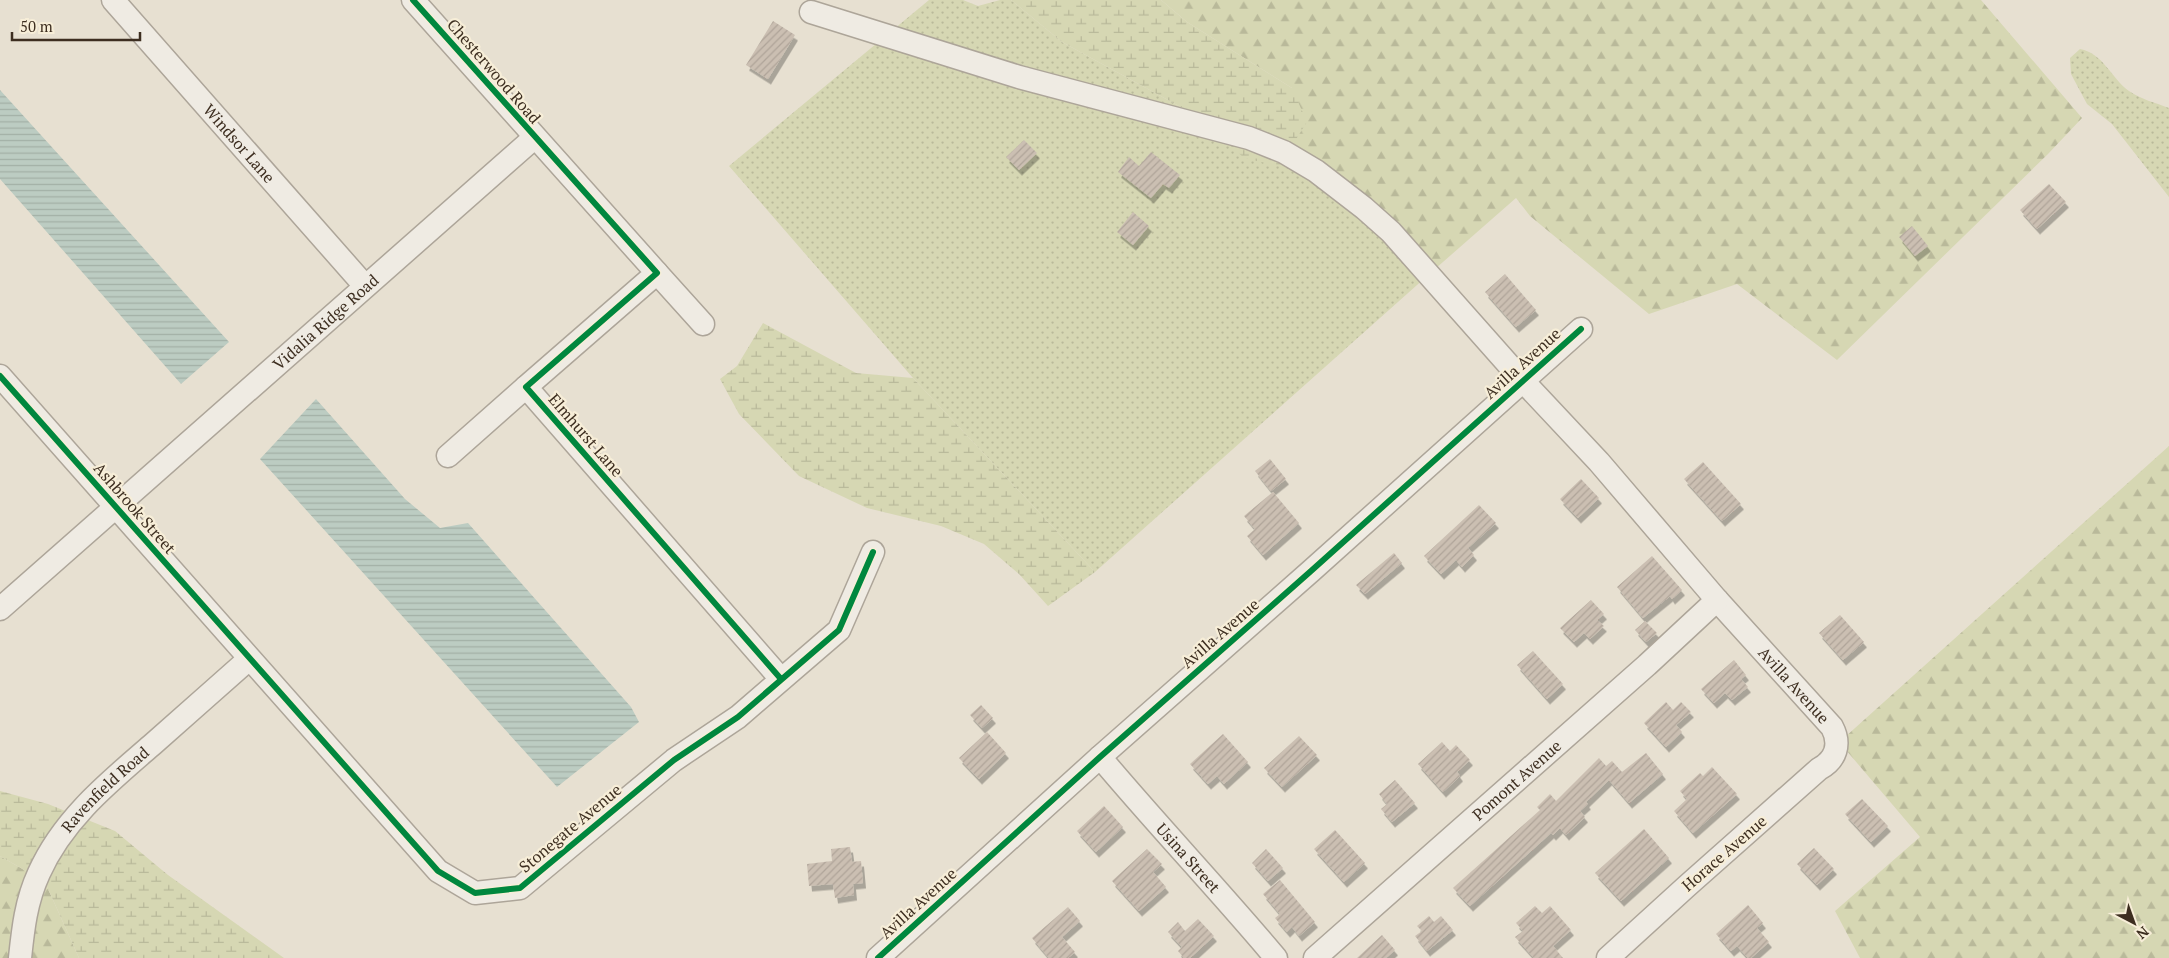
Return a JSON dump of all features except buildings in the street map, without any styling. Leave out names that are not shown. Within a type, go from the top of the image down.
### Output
[{"type":"street","name":"Windsor Lane","points":[[113,0],[365,286]]},
{"type":"street","name":"Chesterwood Road","points":[[413,0],[534,138]]},
{"type":"street","points":[[811,12],[1019,77],[1249,138],[1284,152],[1316,171],[1364,208],[1391,232],[1523,381]]},
{"type":"street","name":"Vidalia Ridge Road","points":[[0,609],[534,138]]},
{"type":"street","points":[[534,138],[703,324]]},
{"type":"street","name":"Elmhurst Lane","points":[[657,273],[526,388],[781,679]]},
{"type":"street","name":"Avilla Avenue","points":[[878,958],[1100,757],[1580,329]]},
{"type":"street","name":"Ashbrook Street","points":[[0,376],[250,659]]},
{"type":"street","name":"Avilla Avenue","points":[[1523,381],[1599,462],[1717,600],[1832,727],[1836,734],[1837,747]]},
{"type":"street","points":[[448,456],[526,388]]},
{"type":"street","name":"Stonegate Avenue","points":[[250,659],[438,871],[475,893],[520,888],[674,760],[738,717],[839,630],[873,552]]},
{"type":"street","name":"Pomont Avenue","points":[[1315,958],[1640,672],[1717,600]]},
{"type":"street","name":"Ravenfield Road","points":[[20,958],[23,921],[38,874],[62,832],[106,785],[250,659]]},
{"type":"street","name":"Horace Avenue","points":[[1608,958],[1687,886],[1827,765],[1835,755],[1837,747]]},
{"type":"street","name":"Usina Street","points":[[1100,757],[1276,958]]},
{"type":"green space","points":[[929,0],[963,0],[978,6],[1000,0],[1011,0],[1062,42],[1199,117],[1291,147],[1435,269],[1095,572],[913,378],[729,166]]},
{"type":"green space","points":[[1011,0],[1161,0],[1187,22],[1292,88],[1307,122],[1279,166],[1244,158],[1199,117],[1062,42]]},
{"type":"green space","points":[[1161,0],[1981,0],[2082,118],[2048,154],[1837,360],[1737,284],[1649,314],[1530,216],[1516,198],[1435,269],[1291,147],[1292,88],[1187,22]]},
{"type":"green space","points":[[2080,49],[2095,55],[2123,86],[2133,94],[2169,108],[2169,197],[2112,124],[2087,104],[2071,74],[2070,58]]},
{"type":"green space","points":[[763,323],[856,373],[913,378],[1095,572],[1048,606],[1019,574],[984,544],[941,526],[867,508],[799,476],[739,414],[720,379],[737,366]]},
{"type":"green space","points":[[2169,446],[2169,958],[1860,958],[1835,911],[1920,837],[1846,750],[1848,742],[1845,741],[1845,737]]},
{"type":"green space","points":[[0,791],[48,804],[115,831],[168,875],[284,958],[79,958],[45,882],[0,856]]},
{"type":"green space","points":[[0,856],[45,882],[79,958],[0,958]]},
{"type":"shaded area","points":[[0,90],[229,342],[181,384],[0,179]]},
{"type":"shaded area","points":[[316,399],[405,499],[440,528],[468,523],[631,707],[639,722],[557,787],[260,459]]},
{"type":"cycle path","points":[[413,0],[657,273],[526,387],[781,679]]},
{"type":"cycle path","points":[[878,958],[1100,757],[1581,329]]},
{"type":"cycle path","points":[[0,376],[438,871],[475,893],[520,888],[674,760],[738,717],[839,630],[873,552]]}]
